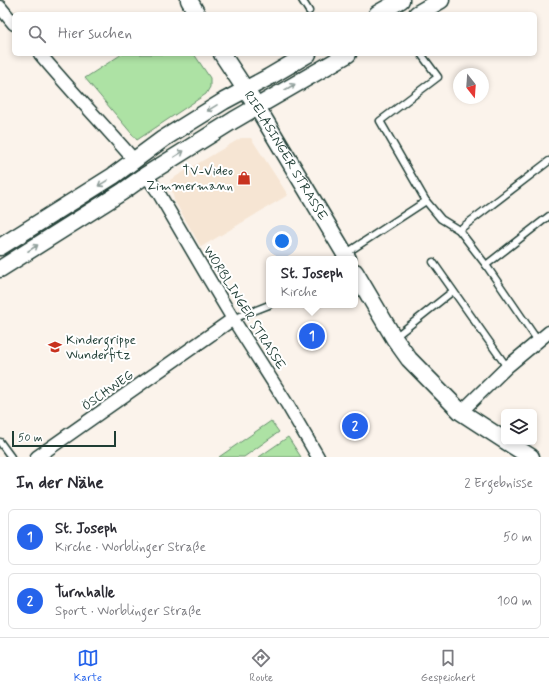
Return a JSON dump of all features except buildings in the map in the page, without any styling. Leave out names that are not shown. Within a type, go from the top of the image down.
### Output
[{"type":"main road","points":[[188,0],[196,12]]},
{"type":"main road","points":[[380,12],[401,0]]},
{"type":"main road","points":[[420,12],[441,0]]},
{"type":"main road","name":"RIELASINGER STRASSE","points":[[223,56],[257,107],[345,256]]},
{"type":"main road","points":[[0,248],[113,176],[163,139],[224,101],[305,56]]},
{"type":"main road","points":[[0,269],[234,120],[345,56]]},
{"type":"main road","points":[[358,277],[408,359],[461,412],[501,438]]},
{"type":"main road","points":[[511,445],[526,456]]},
{"type":"street","points":[[0,7],[12,22]]},
{"type":"street","points":[[42,56],[134,160]]},
{"type":"street","name":"WORBLINGER STRASSE","points":[[146,175],[158,192],[233,319],[288,404],[318,457]]},
{"type":"street","name":"ÖSCHWEG","points":[[37,457],[233,319]]},
{"type":"street","points":[[461,412],[507,368],[549,332]]},
{"type":"lane","points":[[302,0],[309,11]]},
{"type":"lane","points":[[422,56],[438,77],[380,121],[426,200],[441,219],[459,230],[486,265],[538,341]]},
{"type":"lane","points":[[459,230],[549,161]]},
{"type":"lane","points":[[347,256],[426,200]]},
{"type":"lane","points":[[486,265],[549,216]]},
{"type":"lane","points":[[433,262],[507,368]]},
{"type":"lane","points":[[394,338],[453,291]]},
{"type":"lane","points":[[233,319],[266,306]]},
{"type":"lane","points":[[0,442],[11,457]]},
{"type":"shaded area","points":[[241,138],[251,138],[288,195],[201,247],[174,200],[170,180]]},
{"type":"green space","points":[[119,56],[195,56],[210,78],[210,87],[206,94],[137,140],[85,78]]},
{"type":"green space","points":[[271,421],[279,432],[244,457],[219,457]]},
{"type":"green space","points":[[288,437],[301,457],[259,457]]},
{"type":"place","name":"TV-Video Zimmermann","points":[[244,178]]},
{"type":"place","name":"St. Joseph","points":[[312,336]]},
{"type":"place","name":"Kindergrippe Wunderfitz","points":[[55,347]]},
{"type":"place","name":"Turnhalle","points":[[355,426]]}]
